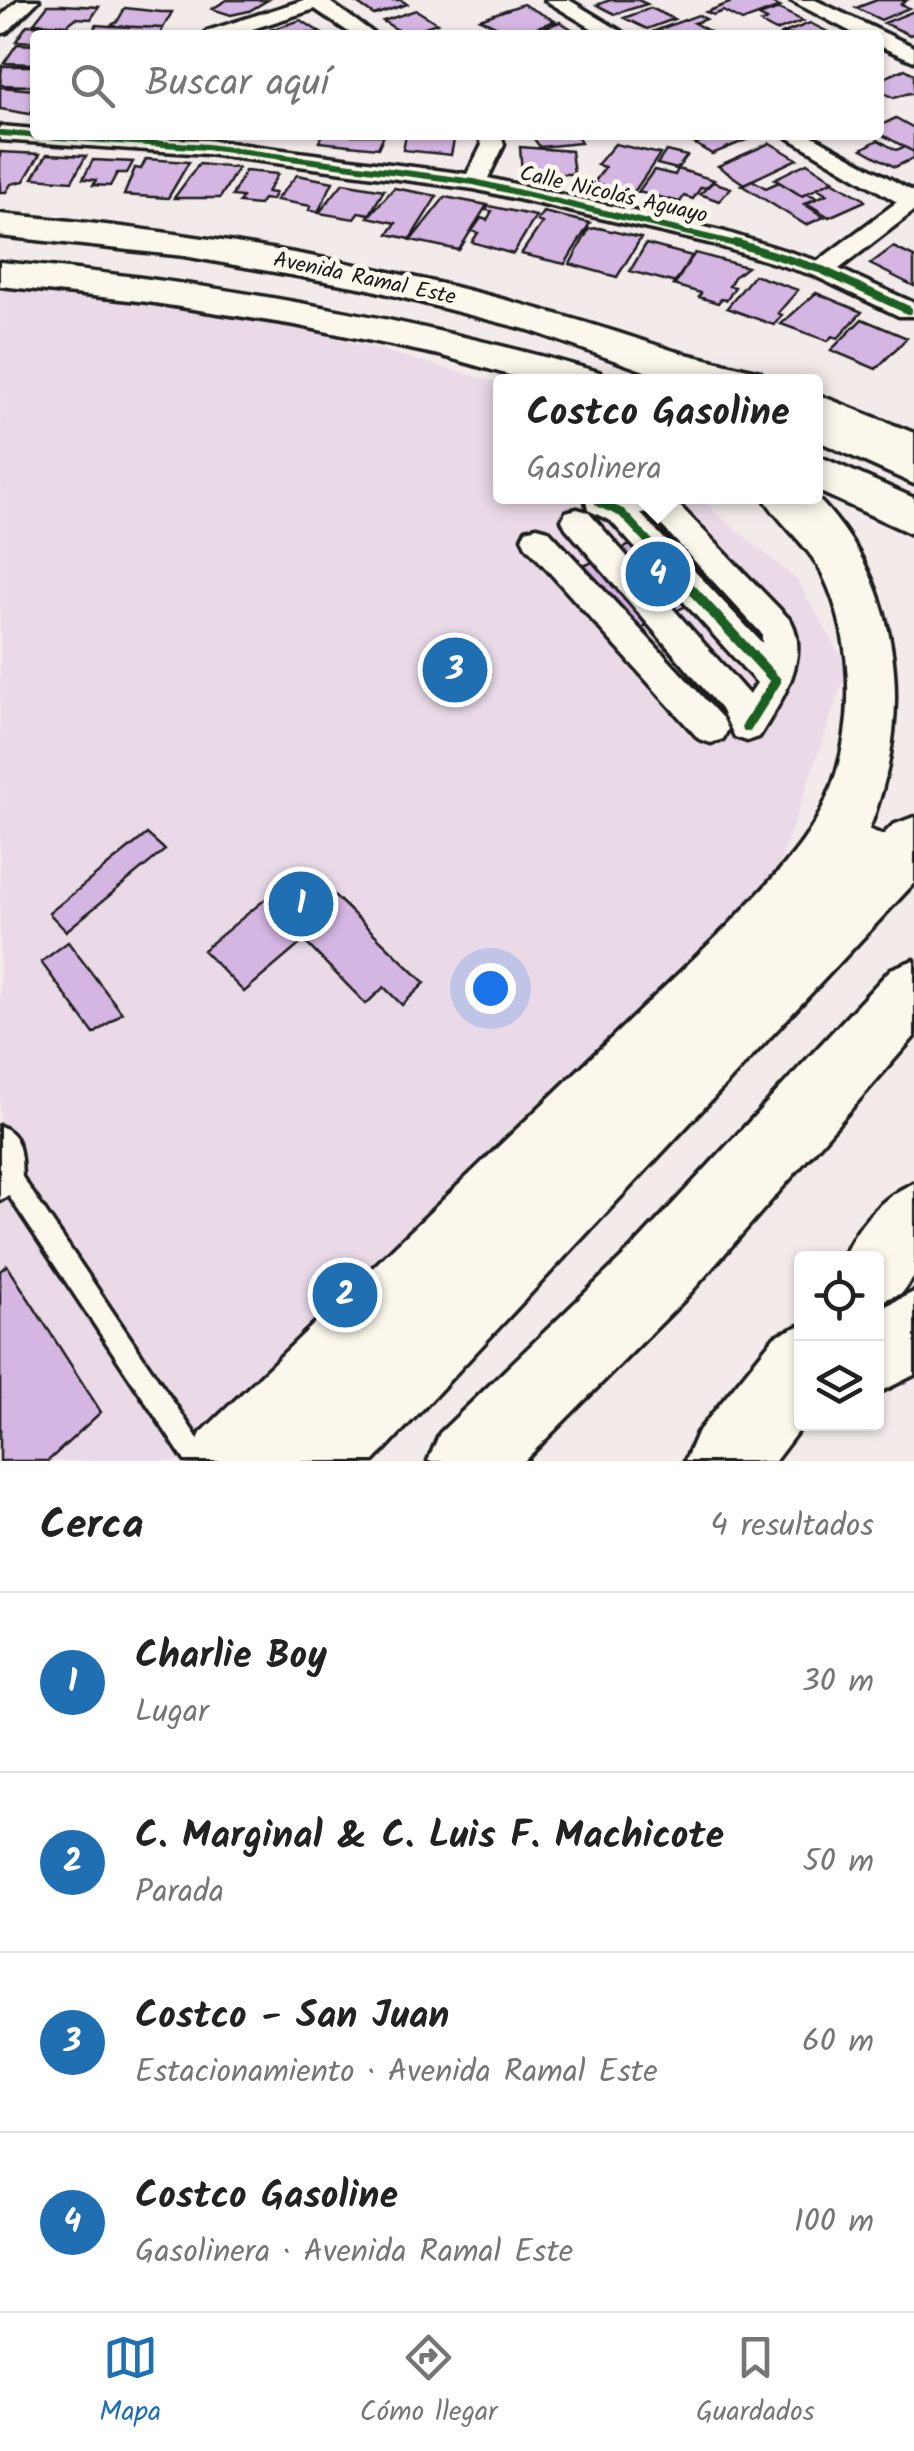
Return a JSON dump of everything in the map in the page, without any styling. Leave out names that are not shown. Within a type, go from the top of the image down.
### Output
[{"type":"main road","name":"Avenida Ramal Este","points":[[0,225],[186,243],[343,269],[473,300],[699,374]]},
{"type":"main road","name":"Avenida Ramal Este","points":[[0,274],[122,286],[298,311],[458,344],[557,374]]},
{"type":"main road","points":[[677,365],[713,374]]},
{"type":"main road","points":[[823,411],[914,452]]},
{"type":"main road","points":[[823,425],[914,468]]},
{"type":"main road","points":[[823,473],[914,518]]},
{"type":"main road","points":[[752,945],[830,850],[844,826],[868,766],[878,699],[874,644],[857,593],[824,534],[794,504]]},
{"type":"main road","points":[[229,1461],[752,945],[914,814]]},
{"type":"main road","points":[[318,1461],[914,843]]},
{"type":"main road","points":[[468,1461],[660,1274],[914,990]]},
{"type":"main road","points":[[884,1257],[914,1219]]},
{"type":"main road","points":[[884,1351],[914,1330]]},
{"type":"main road","points":[[728,1461],[794,1374]]},
{"type":"main road","points":[[728,1461],[794,1416]]},
{"type":"street","points":[[0,28],[29,0]]},
{"type":"street","points":[[554,0],[608,30]]},
{"type":"street","points":[[800,0],[863,30]]},
{"type":"street","points":[[229,30],[316,1],[359,30]]},
{"type":"street","points":[[884,40],[914,55]]},
{"type":"street","name":"Calle Nicolás Aguayo","points":[[0,133],[30,135]]},
{"type":"street","name":"Calle Nicolás Aguayo","points":[[96,140],[206,148],[474,182],[716,236],[822,270],[908,310]]},
{"type":"street","points":[[474,182],[493,145],[492,140]]},
{"type":"street","points":[[803,140],[913,200],[822,270]]},
{"type":"street","points":[[592,506],[622,512],[776,681],[747,726],[734,700],[592,506]]},
{"type":"street","points":[[537,538],[711,729]]},
{"type":"lane","points":[[0,1136],[10,1150],[6,1185],[200,1461]]},
{"type":"shaded area","points":[[0,279],[168,292],[493,381],[493,504],[705,504],[797,580],[848,668],[751,945],[228,1461],[0,1461]]},
{"type":"building","points":[[227,0],[268,0],[249,11],[231,15],[212,9]]},
{"type":"building","points":[[401,0],[407,4],[374,15],[355,2]]},
{"type":"building","points":[[610,0],[638,0],[647,4],[615,14],[597,5]]},
{"type":"building","points":[[737,0],[765,0],[780,7],[742,21],[723,11],[713,15],[706,12]]},
{"type":"building","points":[[877,0],[907,0],[901,4],[909,8],[881,20],[856,8]]},
{"type":"building","points":[[523,4],[555,21],[529,30],[504,30],[480,19]]},
{"type":"building","points":[[48,5],[99,7],[91,19],[76,18],[67,25],[34,23]]},
{"type":"building","points":[[125,8],[172,12],[163,28],[109,26],[117,22]]},
{"type":"building","points":[[651,8],[674,19],[647,29],[624,18]]},
{"type":"building","points":[[779,9],[803,21],[774,30],[761,23],[767,20],[759,16]]},
{"type":"building","points":[[416,10],[437,23],[416,30],[398,30],[383,21]]},
{"type":"building","points":[[914,11],[914,33],[910,35],[884,23]]},
{"type":"building","points":[[698,15],[706,19],[694,23],[707,30],[657,30]]},
{"type":"building","points":[[301,20],[316,30],[270,30]]},
{"type":"building","points":[[560,22],[574,30],[538,30]]},
{"type":"building","points":[[810,23],[824,30],[792,30]]},
{"type":"building","points":[[27,25],[68,26],[65,30],[30,30],[30,42],[16,41]]},
{"type":"building","points":[[95,25],[163,28],[162,30],[94,30]]},
{"type":"building","points":[[17,44],[30,45],[30,64],[4,63]]},
{"type":"building","points":[[2,66],[30,66],[30,86],[0,85]]},
{"type":"building","points":[[905,69],[914,74],[914,95],[894,98],[884,93],[884,78]]},
{"type":"building","points":[[0,87],[30,90],[30,114],[0,109]]},
{"type":"building","points":[[896,118],[914,128],[914,152],[884,136],[884,124]]},
{"type":"building","points":[[320,140],[382,140],[378,148]]},
{"type":"building","points":[[405,140],[454,140],[451,155],[403,150]]},
{"type":"building","points":[[535,140],[581,143],[540,147]]},
{"type":"building","points":[[705,140],[746,140],[712,154],[695,144]]},
{"type":"building","points":[[878,140],[896,150],[904,147],[914,152],[914,158],[895,167],[862,149]]},
{"type":"building","points":[[770,143],[797,159],[744,184],[718,166]]},
{"type":"building","points":[[615,144],[660,154],[634,192],[594,183],[605,167],[597,165]]},
{"type":"building","points":[[520,147],[571,151],[574,174],[522,174]]},
{"type":"building","points":[[666,151],[687,156],[677,169],[657,164]]},
{"type":"building","points":[[0,152],[40,154],[24,181],[11,184],[6,192],[0,192]]},
{"type":"building","points":[[47,154],[86,156],[72,181],[33,178]]},
{"type":"building","points":[[146,159],[189,162],[168,198],[124,195],[135,168],[141,169]]},
{"type":"building","points":[[93,160],[133,162],[127,173],[117,173],[110,186],[93,185],[96,180],[83,179]]},
{"type":"building","points":[[807,163],[833,180],[802,196],[774,179]]},
{"type":"building","points":[[199,164],[238,168],[220,198],[174,198]]},
{"type":"building","points":[[678,169],[714,180],[706,188],[701,187],[693,199],[684,196],[680,202],[638,192],[654,170],[675,175]]},
{"type":"building","points":[[245,171],[278,174],[267,192],[275,193],[272,200],[263,199],[259,205],[239,203],[242,197],[232,196]]},
{"type":"building","points":[[297,175],[333,182],[318,212],[309,210],[311,206],[276,200]]},
{"type":"building","points":[[752,180],[766,188],[779,182],[802,196],[807,193],[817,198],[804,204],[824,217],[806,225],[741,185]]},
{"type":"building","points":[[832,181],[865,201],[829,217],[807,203],[827,194],[817,188]]},
{"type":"building","points":[[713,182],[731,188],[719,201],[700,194]]},
{"type":"building","points":[[343,183],[384,190],[370,214],[359,212],[354,219],[319,213]]},
{"type":"building","points":[[394,188],[437,196],[410,239],[388,234],[396,223],[368,217]]},
{"type":"building","points":[[445,197],[487,205],[459,250],[411,240]]},
{"type":"building","points":[[489,206],[536,216],[513,254],[472,242],[478,233],[472,231],[492,211],[486,210]]},
{"type":"building","points":[[543,212],[590,223],[565,264],[521,254],[542,223],[537,221]]},
{"type":"building","points":[[589,229],[641,238],[617,277],[570,264]]},
{"type":"building","points":[[646,244],[692,256],[676,283],[630,271]]},
{"type":"building","points":[[893,247],[914,257],[914,286],[870,264]]},
{"type":"building","points":[[695,253],[747,267],[734,277],[729,286],[735,287],[727,300],[718,303],[673,285]]},
{"type":"building","points":[[754,275],[798,290],[778,313],[782,315],[774,325],[727,308]]},
{"type":"building","points":[[816,293],[862,312],[838,338],[832,336],[828,341],[781,324]]},
{"type":"building","points":[[862,319],[907,338],[876,369],[831,350]]},
{"type":"building","points":[[681,522],[739,580],[633,632],[577,569]]},
{"type":"building","points":[[147,834],[165,850],[66,931],[49,913]]},
{"type":"building","points":[[305,867],[425,983],[402,1005],[384,987],[366,1004],[304,941],[244,992],[203,950]]},
{"type":"building","points":[[68,942],[122,1013],[94,1034],[41,962]]},
{"type":"building","points":[[7,1265],[101,1412],[48,1461],[0,1461],[0,1271]]},
{"type":"cycle path","points":[[0,133],[30,135]]},
{"type":"cycle path","points":[[104,140],[207,147],[474,182],[716,237],[822,270],[908,310]]},
{"type":"cycle path","points":[[601,504],[622,513],[776,681],[747,727]]},
{"type":"place","name":"Costco Gasoline","points":[[658,574]]},
{"type":"place","name":"Costco - San Juan","points":[[455,670]]},
{"type":"place","name":"Charlie Boy","points":[[301,904]]},
{"type":"place","name":"C. Marginal & C. Luis F. Machicote","points":[[345,1295]]}]
